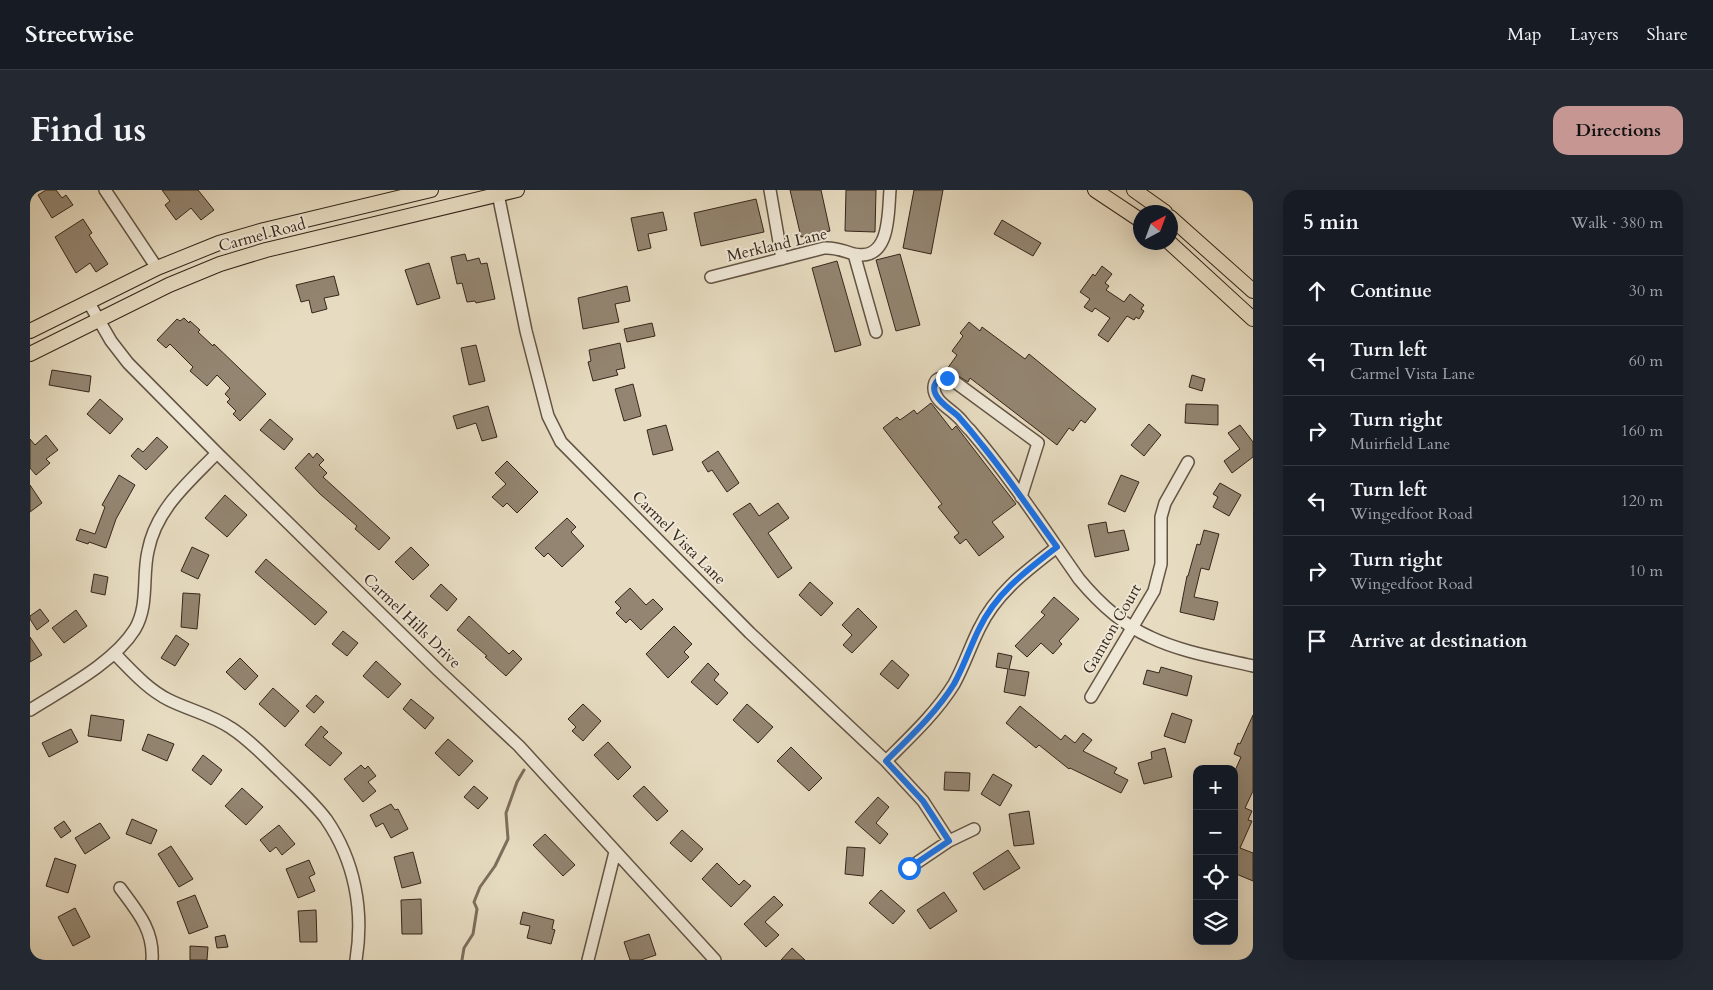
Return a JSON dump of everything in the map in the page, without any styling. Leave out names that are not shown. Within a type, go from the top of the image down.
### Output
[{"type":"main road","name":"Carmel Road","points":[[30,331],[157,268],[202,249],[238,237],[431,190]]},
{"type":"main road","name":"Carmel Road","points":[[30,354],[192,275],[244,256],[517,190]]},
{"type":"main road","points":[[1095,190],[1133,215]]},
{"type":"main road","points":[[1134,190],[1155,205]]},
{"type":"main road","points":[[1178,224],[1253,292]]},
{"type":"main road","points":[[1178,250],[1253,319]]},
{"type":"street","points":[[106,190],[157,268]]},
{"type":"street","points":[[770,190],[782,259]]},
{"type":"street","points":[[876,332],[854,254],[872,252],[879,247],[884,239],[890,190]]},
{"type":"street","name":"Carmel Vista Lane","points":[[498,194],[526,331],[548,416],[561,442],[750,632],[886,761],[923,801],[949,841]]},
{"type":"street","name":"Merkland Lane","points":[[711,277],[830,247],[843,249],[854,254]]},
{"type":"street","name":"Carmel Hills Drive","points":[[89,303],[128,363],[217,454],[439,671],[519,746],[715,960]]},
{"type":"street","points":[[1021,497],[1038,444],[955,382],[941,377],[934,386],[935,394],[982,445],[1095,598],[1132,628],[1151,638],[1172,646],[1253,666]]},
{"type":"street","points":[[30,710],[104,662],[125,642],[136,628],[143,609],[147,553],[150,538],[158,520],[174,497],[217,454]]},
{"type":"street","name":"Gamton Court","points":[[1091,697],[1154,591],[1161,564],[1161,517],[1165,503],[1188,462]]},
{"type":"street","points":[[886,761],[932,714],[954,684],[979,629],[998,598],[1022,574],[1057,547]]},
{"type":"street","points":[[114,653],[154,690],[169,700],[216,719],[247,739],[310,800],[326,820],[345,853],[356,890],[360,923],[356,960]]},
{"type":"street","points":[[909,868],[949,841],[974,829]]},
{"type":"street","points":[[588,960],[615,852]]},
{"type":"street","points":[[120,888],[147,927],[151,941],[152,960]]},
{"type":"building","points":[[46,190],[56,190],[62,198],[66,195],[73,205],[52,218],[38,195]]},
{"type":"building","points":[[162,190],[198,190],[214,210],[201,220],[191,208],[176,220],[165,205],[170,201]]},
{"type":"building","points":[[790,190],[821,190],[830,231],[801,237]]},
{"type":"building","points":[[846,190],[876,190],[875,232],[845,231]]},
{"type":"building","points":[[914,190],[943,190],[931,254],[903,248]]},
{"type":"building","points":[[756,199],[764,232],[701,246],[694,213]]},
{"type":"building","points":[[663,212],[667,230],[648,234],[651,248],[638,251],[631,218]]},
{"type":"building","points":[[83,219],[92,233],[89,235],[108,264],[96,272],[90,263],[76,273],[55,237]]},
{"type":"building","points":[[1002,220],[1041,243],[1033,256],[994,234]]},
{"type":"building","points":[[465,254],[467,261],[479,258],[481,264],[487,263],[495,299],[476,303],[475,301],[467,302],[462,283],[457,284],[451,257]]},
{"type":"building","points":[[900,254],[920,325],[896,331],[876,260]]},
{"type":"building","points":[[837,261],[861,345],[835,352],[812,268]]},
{"type":"building","points":[[429,263],[440,298],[417,305],[405,270]]},
{"type":"building","points":[[1102,266],[1112,274],[1105,283],[1109,286],[1106,290],[1124,302],[1130,294],[1144,305],[1141,309],[1144,311],[1139,319],[1136,317],[1134,320],[1127,316],[1108,342],[1098,335],[1110,318],[1095,308],[1092,312],[1084,307],[1090,299],[1080,292],[1093,274],[1095,276]]},
{"type":"building","points":[[334,276],[339,295],[324,298],[327,309],[312,313],[309,300],[301,302],[296,285]]},
{"type":"building","points":[[627,286],[630,301],[615,304],[619,322],[583,329],[578,298]]},
{"type":"building","points":[[184,318],[200,330],[198,332],[213,346],[214,344],[266,394],[240,421],[233,414],[236,411],[227,402],[230,399],[225,394],[230,388],[217,375],[207,386],[190,371],[193,367],[170,344],[166,348],[157,340],[177,319],[180,321]]},
{"type":"building","points":[[969,322],[980,331],[982,327],[1025,359],[1029,354],[1096,409],[1085,423],[1081,420],[1073,431],[1069,428],[1057,445],[970,378],[968,382],[947,369],[957,355],[952,351],[963,336],[960,333]]},
{"type":"building","points":[[652,323],[655,336],[627,342],[624,329]]},
{"type":"building","points":[[620,343],[625,368],[616,370],[618,375],[593,381],[588,362],[591,361],[589,350]]},
{"type":"building","points":[[476,345],[485,381],[469,385],[461,348]]},
{"type":"building","points":[[52,370],[91,376],[89,392],[49,385]]},
{"type":"building","points":[[1192,375],[1205,379],[1202,391],[1189,387]]},
{"type":"building","points":[[633,384],[641,416],[624,421],[615,389]]},
{"type":"building","points":[[100,399],[123,419],[110,434],[87,414]]},
{"type":"building","points":[[931,403],[952,430],[956,426],[1016,504],[992,522],[1004,537],[979,556],[966,539],[960,544],[954,537],[959,533],[938,507],[942,504],[883,428],[897,417],[900,420],[914,410],[917,414]]},
{"type":"building","points":[[1186,404],[1218,405],[1218,425],[1185,423]]},
{"type":"building","points":[[488,406],[497,437],[482,441],[476,423],[457,429],[453,416]]},
{"type":"building","points":[[270,419],[293,439],[284,450],[260,430]]},
{"type":"building","points":[[1149,424],[1161,435],[1144,456],[1131,445]]},
{"type":"building","points":[[666,425],[673,450],[653,455],[647,430]]},
{"type":"building","points":[[1240,425],[1253,442],[1253,457],[1232,473],[1224,461],[1240,449],[1228,433]]},
{"type":"building","points":[[46,435],[58,450],[46,459],[50,463],[36,475],[30,468],[30,439],[35,445]]},
{"type":"building","points":[[157,437],[168,447],[146,470],[131,456],[138,448],[143,452]]},
{"type":"building","points":[[718,451],[739,483],[727,492],[712,470],[708,472],[702,462]]},
{"type":"building","points":[[309,453],[313,458],[317,453],[324,460],[319,465],[327,473],[323,477],[390,538],[379,550],[355,529],[357,526],[320,494],[295,468]]},
{"type":"building","points":[[507,461],[538,492],[517,513],[507,503],[503,507],[492,497],[506,484],[495,473]]},
{"type":"building","points":[[119,475],[135,485],[116,519],[106,548],[76,540],[80,529],[95,534],[105,507],[102,505]]},
{"type":"building","points":[[1121,475],[1139,482],[1125,512],[1108,504]]},
{"type":"building","points":[[1220,483],[1241,495],[1229,516],[1213,507],[1218,497],[1213,494]]},
{"type":"building","points":[[30,485],[42,503],[30,512]]},
{"type":"building","points":[[225,495],[247,515],[227,537],[205,518]]},
{"type":"building","points":[[750,503],[759,516],[778,503],[789,518],[768,533],[792,568],[778,578],[733,514]]},
{"type":"building","points":[[567,518],[576,527],[571,532],[584,546],[562,567],[548,553],[544,557],[535,548]]},
{"type":"building","points":[[1106,522],[1108,533],[1124,530],[1129,550],[1095,557],[1088,525]]},
{"type":"building","points":[[1204,530],[1219,534],[1209,570],[1201,568],[1194,597],[1218,602],[1214,620],[1180,612],[1187,576],[1197,544],[1200,545]]},
{"type":"building","points":[[192,547],[209,555],[198,579],[181,571]]},
{"type":"building","points":[[411,547],[429,565],[413,580],[395,562]]},
{"type":"building","points":[[266,559],[327,612],[315,625],[255,572]]},
{"type":"building","points":[[94,574],[108,577],[105,595],[91,592]]},
{"type":"building","points":[[810,582],[833,603],[821,616],[799,595]]},
{"type":"building","points":[[441,584],[457,599],[447,611],[430,596]]},
{"type":"building","points":[[630,588],[646,605],[653,599],[663,609],[641,630],[630,619],[626,623],[616,613],[621,608],[615,602]]},
{"type":"building","points":[[183,593],[200,594],[197,629],[181,627]]},
{"type":"building","points":[[1054,597],[1079,619],[1059,641],[1062,644],[1053,654],[1041,643],[1027,657],[1015,646],[1045,615],[1041,612]]},
{"type":"building","points":[[858,608],[877,627],[852,653],[843,645],[852,635],[842,625]]},
{"type":"building","points":[[40,609],[49,621],[37,630],[30,616]]},
{"type":"building","points":[[76,610],[87,626],[64,643],[52,628]]},
{"type":"building","points":[[469,616],[509,654],[513,650],[522,659],[506,676],[485,657],[487,656],[457,630]]},
{"type":"building","points":[[674,626],[692,644],[684,652],[689,657],[668,678],[646,654]]},
{"type":"building","points":[[343,631],[358,643],[347,656],[332,644]]},
{"type":"building","points":[[176,635],[189,644],[175,666],[161,658]]},
{"type":"building","points":[[30,637],[42,655],[30,662]]},
{"type":"building","points":[[998,653],[1012,656],[1009,669],[1029,672],[1025,696],[1004,692],[1008,669],[996,667]]},
{"type":"building","points":[[240,658],[258,676],[245,690],[226,672]]},
{"type":"building","points":[[892,660],[909,675],[898,689],[880,674]]},
{"type":"building","points":[[376,661],[401,684],[388,698],[363,676]]},
{"type":"building","points":[[708,663],[719,674],[714,680],[728,693],[717,705],[691,682]]},
{"type":"building","points":[[1161,667],[1192,676],[1187,696],[1143,684],[1147,670],[1159,673]]},
{"type":"building","points":[[273,688],[299,711],[285,727],[259,704]]},
{"type":"building","points":[[316,695],[324,702],[314,713],[306,706]]},
{"type":"building","points":[[411,699],[434,718],[425,729],[403,709]]},
{"type":"building","points":[[583,704],[601,721],[583,741],[572,731],[576,727],[568,719]]},
{"type":"building","points":[[747,704],[773,727],[758,743],[733,720]]},
{"type":"building","points":[[1020,706],[1061,740],[1065,735],[1075,743],[1083,733],[1092,740],[1083,751],[1117,768],[1114,773],[1128,780],[1121,793],[1069,769],[1039,745],[1036,748],[1006,723]]},
{"type":"building","points":[[1172,713],[1192,720],[1185,743],[1164,736]]},
{"type":"building","points":[[91,715],[124,720],[121,741],[88,736]]},
{"type":"building","points":[[1253,715],[1253,791],[1245,808],[1252,811],[1248,820],[1252,821],[1240,848],[1253,853],[1253,881],[1238,875],[1238,765],[1241,757],[1234,754],[1238,743],[1240,744]]},
{"type":"building","points":[[321,726],[328,732],[323,737],[342,753],[330,766],[305,745]]},
{"type":"building","points":[[71,729],[78,742],[49,757],[42,743]]},
{"type":"building","points":[[148,734],[174,744],[167,761],[142,750]]},
{"type":"building","points":[[448,739],[473,761],[459,776],[435,753]]},
{"type":"building","points":[[608,742],[631,767],[618,780],[594,755]]},
{"type":"building","points":[[791,747],[822,778],[809,791],[777,761]]},
{"type":"building","points":[[1165,748],[1172,777],[1144,784],[1138,763],[1152,759],[1151,752]]},
{"type":"building","points":[[203,755],[222,770],[211,785],[192,770]]},
{"type":"building","points":[[361,765],[365,769],[368,766],[376,776],[368,782],[376,791],[363,802],[344,779]]},
{"type":"building","points":[[945,772],[970,773],[969,791],[944,790]]},
{"type":"building","points":[[993,774],[1012,785],[1000,806],[981,794]]},
{"type":"building","points":[[474,786],[488,798],[478,809],[464,797]]},
{"type":"building","points":[[644,786],[668,811],[657,821],[633,796]]},
{"type":"building","points":[[242,788],[263,807],[246,825],[225,806]]},
{"type":"building","points":[[878,797],[889,807],[876,823],[888,834],[880,844],[855,822]]},
{"type":"building","points":[[391,804],[395,810],[398,809],[408,829],[391,838],[383,823],[376,827],[370,815]]},
{"type":"building","points":[[1029,811],[1034,844],[1014,846],[1009,814]]},
{"type":"building","points":[[132,819],[157,830],[151,844],[126,834]]},
{"type":"building","points":[[64,821],[71,831],[61,838],[54,828]]},
{"type":"building","points":[[100,823],[110,838],[85,854],[75,838]]},
{"type":"building","points":[[279,825],[295,844],[282,855],[276,847],[270,852],[260,840]]},
{"type":"building","points":[[682,830],[703,849],[691,862],[670,843]]},
{"type":"building","points":[[545,834],[575,865],[563,876],[533,845]]},
{"type":"building","points":[[171,846],[193,879],[179,887],[158,854]]},
{"type":"building","points":[[847,847],[865,848],[863,876],[845,874]]},
{"type":"building","points":[[1008,850],[1020,868],[984,890],[973,873]]},
{"type":"building","points":[[413,852],[421,883],[402,888],[394,857]]},
{"type":"building","points":[[55,858],[76,865],[68,893],[46,886]]},
{"type":"building","points":[[309,860],[315,874],[309,877],[315,891],[298,898],[286,869]]},
{"type":"building","points":[[717,863],[739,885],[744,880],[751,886],[731,907],[702,879]]},
{"type":"building","points":[[881,890],[905,911],[893,924],[869,903]]},
{"type":"building","points":[[944,892],[957,911],[930,929],[917,910]]},
{"type":"building","points":[[195,895],[208,927],[189,934],[177,902]]},
{"type":"building","points":[[774,896],[783,905],[765,922],[779,935],[766,947],[744,924]]},
{"type":"building","points":[[421,899],[422,934],[402,934],[401,900]]},
{"type":"building","points":[[75,908],[90,937],[73,946],[58,917]]},
{"type":"building","points":[[316,910],[317,942],[300,942],[298,911]]},
{"type":"building","points":[[523,912],[554,920],[552,929],[555,930],[551,944],[527,938],[530,926],[520,924]]},
{"type":"building","points":[[649,934],[656,955],[641,960],[630,960],[624,942]]},
{"type":"building","points":[[225,935],[228,947],[217,948],[215,937]]},
{"type":"building","points":[[190,946],[208,947],[207,960],[190,960]]},
{"type":"building","points":[[792,948],[805,960],[781,960]]},
{"type":"waterway","points":[[462,960],[464,948],[473,934],[477,909],[474,902],[480,887],[495,866],[508,839],[506,813],[517,782],[524,770]]},
{"type":"route","points":[[909,868],[949,841],[923,801],[886,761],[932,714],[954,684],[985,617],[1005,589],[1057,547],[982,445],[935,394],[934,386],[937,381],[941,377],[947,378]]}]
